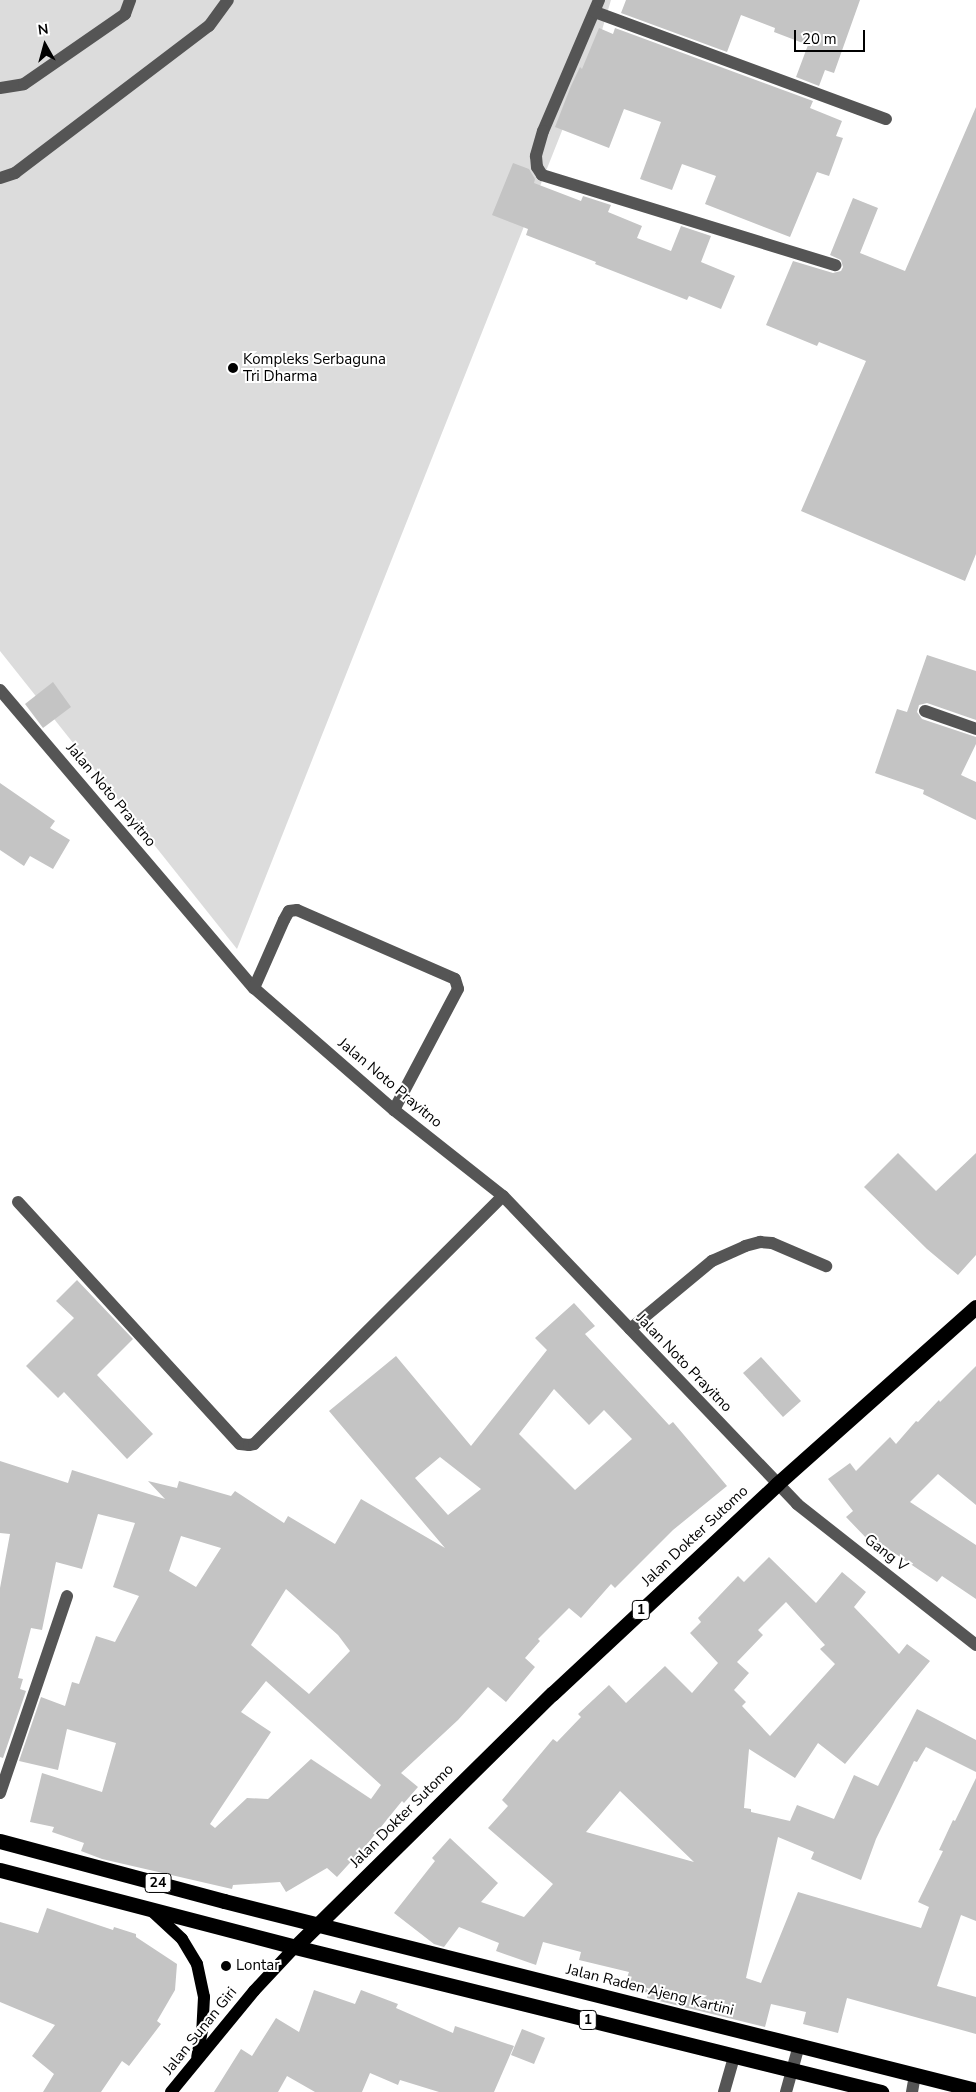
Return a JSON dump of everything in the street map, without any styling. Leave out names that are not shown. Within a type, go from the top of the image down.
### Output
[{"type":"highway","name":"Jalan Dokter Sutomo","points":[[316,1924],[552,1694],[777,1484],[974,1313]]},
{"type":"highway","name":"24","points":[[0,1841],[316,1924]]},
{"type":"highway","name":"24","points":[[0,1870],[295,1947]]},
{"type":"highway","name":"1","points":[[316,1924],[295,1947],[881,2092]]},
{"type":"highway","name":"Jalan Raden Ajeng Kartini","points":[[316,1924],[976,2090]]},
{"type":"main road","points":[[152,1911],[182,1939],[197,1964],[204,1997],[202,2030],[197,2060]]},
{"type":"main road","name":"Jalan Sunan Giri","points":[[172,2092],[197,2060],[295,1947]]},
{"type":"street","points":[[0,88],[24,84],[125,14],[130,0]]},
{"type":"street","points":[[0,178],[14,173],[209,26],[228,0]]},
{"type":"street","points":[[835,265],[542,175],[537,167],[536,156],[543,130],[597,6],[886,119]]},
{"type":"street","name":"Jalan Noto Prayitno","points":[[0,690],[254,988],[394,1110],[503,1196],[777,1484]]},
{"type":"street","points":[[925,711],[976,729]]},
{"type":"street","points":[[254,988],[289,911],[297,910],[456,979],[458,989],[394,1110]]},
{"type":"street","points":[[18,1202],[240,1444],[249,1445],[254,1444],[503,1196]]},
{"type":"street","points":[[630,1329],[712,1261],[745,1246],[760,1242],[772,1243],[826,1266]]},
{"type":"street","name":"Gang V","points":[[777,1484],[797,1504],[976,1645]]},
{"type":"street","points":[[0,1793],[67,1596]]},
{"type":"street","points":[[786,2092],[799,2045]]},
{"type":"street","points":[[724,2092],[734,2056]]},
{"type":"street","points":[[912,2092],[916,2075]]},
{"type":"shaded area","name":"Kompleks Serbaguna Tri Dharma","points":[[0,0],[611,0],[602,30],[237,949],[0,651]]},
{"type":"building","points":[[626,0],[860,0],[834,73],[825,70],[819,86],[796,77],[808,45],[774,32],[775,28],[741,15],[727,52],[621,13]]},
{"type":"building","points":[[599,28],[613,34],[615,28],[813,101],[810,108],[842,121],[836,136],[843,138],[829,176],[817,172],[790,237],[705,204],[716,176],[682,164],[672,190],[640,179],[661,122],[624,109],[609,148],[555,127],[571,86],[580,67],[582,69]]},
{"type":"building","points":[[976,107],[976,554],[965,581],[801,511],[866,361],[819,342],[817,346],[766,325],[793,261],[833,273],[841,271],[843,267],[841,260],[830,255],[853,198],[878,208],[860,253],[905,271]]},
{"type":"building","points":[[513,163],[529,169],[535,179],[534,183],[581,201],[583,196],[611,205],[608,212],[642,226],[637,238],[671,251],[681,226],[711,236],[701,262],[735,276],[721,309],[689,296],[687,300],[595,264],[596,262],[526,235],[528,229],[492,215]]},
{"type":"building","points":[[927,655],[976,671],[976,720],[927,703],[919,705],[917,712],[922,719],[976,737],[976,744],[961,775],[976,782],[976,820],[923,794],[924,790],[875,773],[897,709],[907,712]]},
{"type":"building","points":[[53,682],[71,707],[43,728],[25,704]]},
{"type":"building","points":[[0,783],[55,821],[50,828],[70,840],[53,869],[30,856],[24,866],[0,850]]},
{"type":"building","points":[[898,1153],[936,1191],[976,1153],[976,1255],[958,1275],[927,1249],[864,1187]]},
{"type":"building","points":[[77,1280],[133,1339],[97,1375],[153,1434],[127,1459],[64,1392],[58,1398],[26,1366],[74,1318],[56,1301]]},
{"type":"building","points":[[574,1303],[595,1326],[585,1334],[669,1425],[673,1422],[727,1486],[673,1530],[615,1588],[611,1584],[581,1618],[569,1608],[538,1639],[540,1641],[525,1658],[535,1667],[506,1702],[488,1687],[458,1720],[401,1773],[418,1787],[404,1803],[402,1801],[337,1877],[327,1868],[286,1892],[280,1882],[233,1885],[232,1889],[102,1859],[81,1851],[84,1843],[52,1832],[54,1827],[30,1822],[42,1773],[102,1792],[116,1743],[67,1729],[58,1770],[19,1761],[41,1697],[65,1706],[72,1682],[79,1684],[96,1636],[115,1642],[139,1596],[113,1587],[135,1523],[98,1514],[82,1569],[56,1562],[42,1630],[31,1628],[18,1678],[23,1679],[20,1689],[26,1691],[3,1758],[0,1757],[0,1588],[10,1534],[0,1533],[0,1461],[68,1483],[72,1470],[165,1499],[148,1481],[177,1488],[179,1481],[231,1496],[235,1491],[284,1523],[288,1516],[335,1544],[361,1499],[445,1548],[329,1411],[396,1356],[471,1446],[547,1350],[535,1338]],"holes":[[[554,1389],[589,1425],[604,1410],[632,1439],[575,1490],[519,1434]],[[440,1457],[481,1489],[448,1515],[415,1478]],[[181,1536],[221,1548],[196,1587],[169,1571]],[[286,1589],[338,1635],[350,1651],[309,1694],[251,1645]],[[266,1681],[381,1785],[371,1799],[311,1759],[268,1799],[247,1798],[215,1828],[210,1824],[271,1732],[241,1712]]]},
{"type":"building","points":[[761,1357],[801,1401],[783,1417],[743,1373]]},
{"type":"building","points":[[976,1366],[976,1505],[938,1474],[910,1502],[976,1545],[976,1599],[942,1576],[937,1582],[875,1540],[871,1543],[846,1517],[853,1511],[828,1479],[850,1463],[856,1471],[890,1437],[896,1444],[916,1421],[918,1422],[939,1400],[940,1402]]},
{"type":"building","points":[[769,1557],[816,1603],[842,1572],[866,1592],[854,1607],[899,1654],[907,1644],[930,1661],[845,1764],[818,1743],[795,1778],[749,1749],[744,1808],[751,1809],[751,1812],[790,1821],[797,1805],[834,1819],[854,1775],[878,1786],[917,1709],[976,1740],[976,1772],[926,1747],[917,1762],[914,1761],[876,1839],[861,1880],[811,1859],[814,1852],[778,1837],[746,1978],[761,1983],[798,1892],[921,1928],[929,1907],[918,1902],[943,1851],[939,1850],[953,1820],[955,1821],[976,1778],[976,1921],[961,1915],[937,1986],[976,1997],[976,2034],[847,1998],[838,2033],[803,2024],[806,2012],[771,2004],[765,2027],[647,1998],[648,1993],[624,1986],[629,1972],[579,1960],[581,1952],[543,1942],[536,1965],[496,1951],[499,1943],[459,1927],[444,1947],[434,1944],[394,1913],[435,1861],[432,1858],[450,1838],[498,1883],[481,1902],[524,1917],[553,1884],[488,1828],[508,1806],[502,1800],[553,1739],[557,1742],[581,1717],[578,1714],[609,1685],[626,1703],[665,1666],[692,1693],[718,1663],[690,1633],[701,1622],[698,1618],[738,1576],[744,1582]],"holes":[[[786,1602],[825,1645],[820,1649],[835,1664],[770,1736],[742,1706],[746,1702],[734,1690],[749,1673],[737,1662],[763,1635],[758,1630]],[[620,1791],[694,1862],[586,1832]]]},
{"type":"building","points":[[47,1908],[113,1930],[114,1927],[136,1934],[136,1937],[177,1964],[175,1990],[157,2021],[161,2024],[129,2066],[122,2061],[101,2092],[43,2092],[54,2074],[32,2056],[55,2025],[0,2002],[0,1922],[38,1933]]},
{"type":"building","points":[[314,1990],[355,2004],[361,1990],[398,2004],[396,2008],[453,2033],[455,2026],[514,2046],[494,2092],[439,2092],[400,2080],[398,2085],[370,2073],[362,2092],[315,2092],[287,2076],[278,2092],[214,2092],[241,2049],[252,2056],[276,2018],[299,2032]]},
{"type":"building","points":[[522,2029],[545,2038],[534,2064],[511,2055]]},
{"type":"place","name":"Kompleks Serbaguna Tri Dharma","points":[[233,368]]},
{"type":"place","name":"Lontar","points":[[226,1966]]}]
